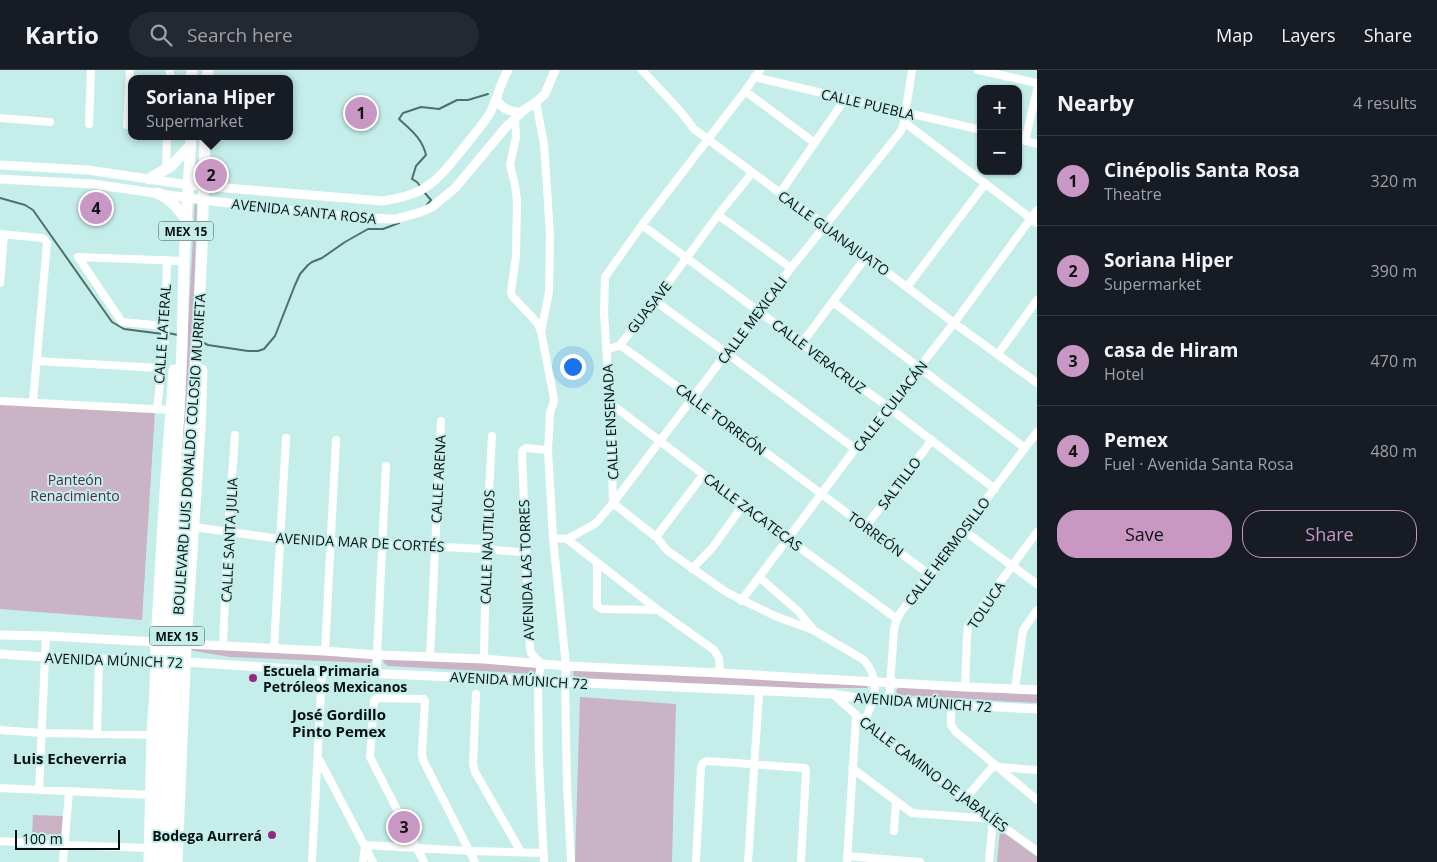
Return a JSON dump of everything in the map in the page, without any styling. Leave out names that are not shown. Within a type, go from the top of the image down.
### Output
[{"type":"highway","name":"BOULEVARD LUIS DONALDO COLOSIO MURRIETA","points":[[157,862],[164,786],[179,485],[184,261],[191,140]]},
{"type":"highway","name":"MEX 15","points":[[149,179],[166,170],[178,160],[191,140]]},
{"type":"highway","name":"BOULEVARD LUIS DONALDO COLOSIO MURRIETA","points":[[179,485],[198,328],[205,140]]},
{"type":"highway","name":"MEX 15","points":[[157,192],[171,201],[187,220]]},
{"type":"highway","points":[[148,862],[164,491],[175,359],[182,345]]},
{"type":"highway","points":[[177,862],[188,604],[200,429],[202,367],[196,350]]},
{"type":"highway","points":[[159,599],[164,608],[172,612],[181,611],[188,604]]},
{"type":"highway","name":"AVENIDA MÚNICH 72","points":[[156,642],[186,644]]},
{"type":"highway","name":"AVENIDA MÚNICH 72","points":[[156,661],[186,662]]},
{"type":"highway","points":[[155,690],[161,683],[172,680],[179,684],[184,695]]},
{"type":"highway","name":"BOULEVARD LUIS DONALDO COLOSIO MURRIETA","points":[[164,786],[167,862]]},
{"type":"main road","name":"AVENIDA SANTA ROSA","points":[[189,185],[382,201],[417,192],[433,182],[486,120],[508,70]]},
{"type":"main road","name":"AVENIDA SANTA ROSA","points":[[188,197],[358,218],[396,219],[421,212],[432,207],[454,188],[519,115],[545,94],[554,71]]},
{"type":"main road","points":[[496,99],[504,108],[519,115]]},
{"type":"main road","points":[[0,165],[88,170],[189,185]]},
{"type":"main road","points":[[0,179],[92,184],[188,197]]},
{"type":"main road","name":"AVENIDA MÚNICH 72","points":[[0,636],[46,636],[156,642]]},
{"type":"main road","name":"AVENIDA MÚNICH 72","points":[[186,644],[1037,690]]},
{"type":"main road","name":"AVENIDA MÚNICH 72","points":[[0,654],[45,658],[156,661]]},
{"type":"main road","name":"AVENIDA MÚNICH 72","points":[[186,662],[377,674],[834,694],[874,700],[1037,709]]},
{"type":"street","points":[[89,124],[91,70]]},
{"type":"street","name":"CALLE GUANAJUATO","points":[[642,70],[694,129],[1037,383]]},
{"type":"street","name":"CALLE MEXICALI","points":[[567,539],[598,522],[614,503],[791,268],[901,131],[912,70]]},
{"type":"street","points":[[979,70],[1037,83]]},
{"type":"street","name":"CALLE ENSENADA","points":[[614,503],[604,313],[605,277],[757,73]]},
{"type":"street","name":"CALLE PUEBLA","points":[[757,73],[845,99],[977,129]]},
{"type":"street","points":[[1037,90],[1022,140],[1037,144]]},
{"type":"street","points":[[745,91],[815,143]]},
{"type":"street","points":[[780,194],[845,99]]},
{"type":"street","name":"AVENIDA LAS TORRES","points":[[536,102],[544,144],[550,234],[549,292],[541,332]]},
{"type":"street","name":"AVENIDA LAS TORRES","points":[[519,115],[510,165],[516,185],[517,201],[516,256],[511,292],[512,296],[538,324],[554,401],[550,413],[548,450],[553,538],[566,666],[567,784],[571,862]]},
{"type":"street","points":[[0,118],[50,122]]},
{"type":"street","points":[[904,122],[1034,221]]},
{"type":"street","points":[[166,170],[167,140]]},
{"type":"street","name":"GUASAVE","points":[[607,350],[620,345],[752,173]]},
{"type":"street","points":[[907,287],[985,184]]},
{"type":"street","name":"CALLE CULIACÁN","points":[[741,601],[855,449],[1034,221],[1037,210]]},
{"type":"street","points":[[718,215],[791,268]]},
{"type":"street","name":"CALLE VERACRUZ","points":[[642,225],[888,407],[995,489]]},
{"type":"street","points":[[0,282],[2,234],[42,238],[45,240],[47,243],[33,402]]},
{"type":"street","points":[[165,332],[122,322],[78,258],[79,256],[184,261]]},
{"type":"street","points":[[802,343],[866,257]]},
{"type":"street","name":"CALLE LATERAL","points":[[157,409],[165,332],[166,260]]},
{"type":"street","points":[[998,354],[1037,300]]},
{"type":"street","points":[[655,301],[855,449]]},
{"type":"street","points":[[833,302],[1025,448]]},
{"type":"street","name":"CALLE TORREÓN","points":[[620,345],[822,494]]},
{"type":"street","points":[[37,361],[161,368]]},
{"type":"street","points":[[0,401],[171,410]]},
{"type":"street","name":"CALLE ZACATECAS","points":[[610,403],[788,539],[897,619]]},
{"type":"street","name":"CALLE ARENA","points":[[430,658],[441,420]]},
{"type":"street","name":"CALLE HERMOSILLO","points":[[889,701],[894,629],[897,619],[1037,432]]},
{"type":"street","name":"CALLE SANTA JULIA","points":[[223,645],[228,531],[235,435]]},
{"type":"street","name":"CALLE NAUTILIOS","points":[[484,659],[486,549],[492,436]]},
{"type":"street","points":[[274,648],[286,438]]},
{"type":"street","points":[[325,651],[336,440]]},
{"type":"street","name":"SALTILLO","points":[[866,526],[932,440]]},
{"type":"street","name":"AVENIDA LAS TORRES","points":[[540,664],[530,649],[522,453],[526,448],[548,450]]},
{"type":"street","points":[[377,674],[386,466]]},
{"type":"street","points":[[656,537],[703,475]]},
{"type":"street","name":"TORREÓN","points":[[822,494],[930,574]]},
{"type":"street","points":[[614,503],[656,537],[668,551],[726,592],[775,616],[813,630],[864,660],[875,682],[874,700],[864,722]]},
{"type":"street","points":[[692,569],[713,547],[743,505]]},
{"type":"street","name":"AVENIDA MAR DE CORTÉS","points":[[194,527],[280,539],[519,552],[526,548]]},
{"type":"street","points":[[963,530],[1037,584]]},
{"type":"street","name":"TOLUCA","points":[[965,687],[968,626],[1037,532]]},
{"type":"street","points":[[553,538],[567,539],[658,610],[714,650],[719,658],[720,673]]},
{"type":"street","points":[[596,563],[598,608],[658,610]]},
{"type":"street","points":[[759,578],[798,611],[813,630]]},
{"type":"street","points":[[1015,689],[1023,630],[1037,610]]},
{"type":"street","points":[[39,790],[46,636]]},
{"type":"street","points":[[97,733],[99,660]]},
{"type":"street","points":[[540,664],[538,681],[539,763],[544,862]]},
{"type":"street","points":[[312,862],[322,671]]},
{"type":"street","points":[[748,862],[759,692]]},
{"type":"street","points":[[476,694],[473,764],[521,852]]},
{"type":"street","name":"CALLE CAMINO DE JABALÍES","points":[[834,694],[856,716],[1037,851]]},
{"type":"street","points":[[424,862],[370,757],[374,701],[376,698],[422,698],[425,701],[423,760],[475,862]]},
{"type":"street","points":[[951,704],[951,725],[953,728],[995,766],[1037,800]]},
{"type":"street","points":[[856,716],[847,859],[920,862]]},
{"type":"street","points":[[0,730],[42,733],[152,735]]},
{"type":"street","points":[[318,757],[373,862]]},
{"type":"street","points":[[696,862],[701,766],[706,761],[805,768],[801,862]]},
{"type":"street","points":[[995,766],[1037,770]]},
{"type":"street","points":[[965,799],[995,766]]},
{"type":"street","points":[[852,768],[906,810],[917,815],[993,819],[989,862]]},
{"type":"street","points":[[0,788],[150,795]]},
{"type":"street","points":[[63,862],[69,792]]},
{"type":"street","points":[[894,831],[896,802]]},
{"type":"street","points":[[0,841],[64,846],[149,848]]},
{"type":"street","points":[[365,845],[544,853]]},
{"type":"street","points":[[364,862],[365,845]]},
{"type":"green space","points":[[195,202],[197,203],[193,328],[178,537],[176,490],[184,394]]},
{"type":"green space","name":"Panteón Renacimiento","points":[[0,404],[155,411],[142,620],[0,609]]},
{"type":"green space","points":[[188,646],[373,656],[370,663],[230,657],[189,650]]},
{"type":"green space","points":[[383,656],[538,666],[536,674],[388,666],[382,659]]},
{"type":"green space","points":[[574,670],[869,684],[867,688],[789,688],[576,679],[573,674]]},
{"type":"green space","points":[[900,685],[1037,691],[1037,703],[898,695],[896,691]]},
{"type":"green space","points":[[580,697],[676,704],[672,862],[575,862]]},
{"type":"green space","points":[[33,815],[63,816],[62,835],[32,834]]},
{"type":"green space","points":[[1000,830],[1037,857],[1037,862],[997,862]]},
{"type":"waterway","points":[[420,186],[412,179],[416,166],[426,155],[419,139],[399,119],[403,113],[421,107],[439,109],[457,100],[468,100],[488,94]]},
{"type":"waterway","points":[[424,192],[431,200],[426,206]]},
{"type":"waterway","points":[[0,198],[25,205],[33,210],[112,322],[124,329],[163,334]]},
{"type":"waterway","points":[[202,342],[208,345],[248,351],[264,349],[275,336],[300,274],[308,265],[368,229],[383,229],[399,223]]},
{"type":"waterway","points":[[168,333],[178,335]]},
{"type":"place","name":"Cinépolis Santa Rosa","points":[[361,113]]},
{"type":"place","name":"Soriana Hiper","points":[[211,175]]},
{"type":"place","name":"Pemex","points":[[96,208]]},
{"type":"place","name":"Escuela Primaria Petróleos Mexicanos","points":[[253,678]]},
{"type":"place","name":"casa de Hiram","points":[[404,827]]},
{"type":"place","name":"Bodega Aurrerá","points":[[272,835]]},
{"type":"district","name":"José Gordillo Pinto Pemex","points":[[339,722]]},
{"type":"district","name":"Luis Echeverria","points":[[70,758]]}]
